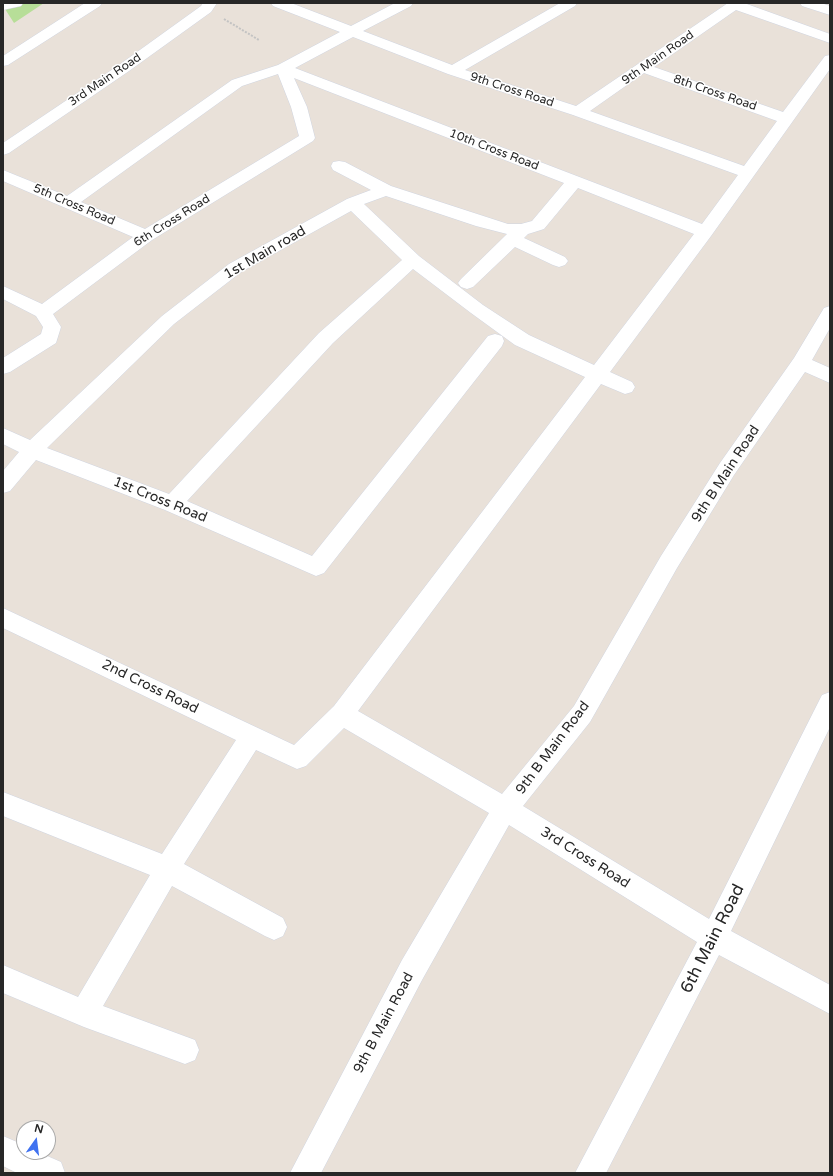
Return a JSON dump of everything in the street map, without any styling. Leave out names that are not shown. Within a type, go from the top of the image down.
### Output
[{"type":"street","points":[[3,6],[16,3]]},
{"type":"street","points":[[3,62],[95,3]]},
{"type":"street","name":"9th Cross Road","points":[[278,3],[453,71],[578,112],[747,173]]},
{"type":"street","points":[[68,202],[237,83],[283,68],[406,3]]},
{"type":"street","points":[[453,71],[570,3]]},
{"type":"street","points":[[807,3],[830,11]]},
{"type":"street","points":[[735,4],[830,39]]},
{"type":"street","name":"9th Main Road","points":[[578,112],[735,4]]},
{"type":"street","name":"3rd Main Road","points":[[3,150],[124,68],[208,6]]},
{"type":"street","points":[[342,714],[705,232],[830,59]]},
{"type":"street","name":"6th Cross Road","points":[[43,312],[146,236],[307,138],[299,107],[283,68]]},
{"type":"street","name":"10th Cross Road","points":[[283,68],[705,232]]},
{"type":"street","name":"8th Cross Road","points":[[643,68],[787,119]]},
{"type":"street","points":[[338,166],[385,190],[482,222],[508,228],[559,261]]},
{"type":"street","name":"5th Cross Road","points":[[3,176],[146,236]]},
{"type":"street","points":[[467,283],[518,234],[538,225],[575,181]]},
{"type":"street","name":"1st Main road","points":[[3,485],[32,450],[168,320],[235,268],[352,203],[385,190]]},
{"type":"street","points":[[352,203],[413,260],[476,309],[522,340],[625,387]]},
{"type":"street","points":[[172,504],[326,338],[413,260]]},
{"type":"street","points":[[3,292],[43,312],[52,327],[49,338],[3,367]]},
{"type":"street","name":"9th B Main Road","points":[[305,1173],[412,970],[505,809],[582,714],[669,562],[727,469],[801,362],[830,312]]},
{"type":"street","name":"1st Cross Road","points":[[3,435],[32,450],[172,504],[316,567],[495,341]]},
{"type":"street","points":[[801,362],[830,376]]},
{"type":"street","name":"2nd Cross Road","points":[[3,617],[297,758],[342,714]]},
{"type":"street","name":"6th Main Road","points":[[590,1173],[714,937],[830,702]]},
{"type":"street","name":"3rd Cross Road","points":[[342,714],[505,809],[714,937],[830,1000]]},
{"type":"street","points":[[84,1013],[167,869],[252,736]]},
{"type":"street","points":[[3,804],[167,869],[274,927]]},
{"type":"street","points":[[3,979],[84,1013],[185,1050]]},
{"type":"street","points":[[3,1151],[43,1171]]},
{"type":"path","points":[[221,18],[259,40]]},
{"type":"green space","points":[[27,3],[44,3],[14,23],[5,9]]}]
